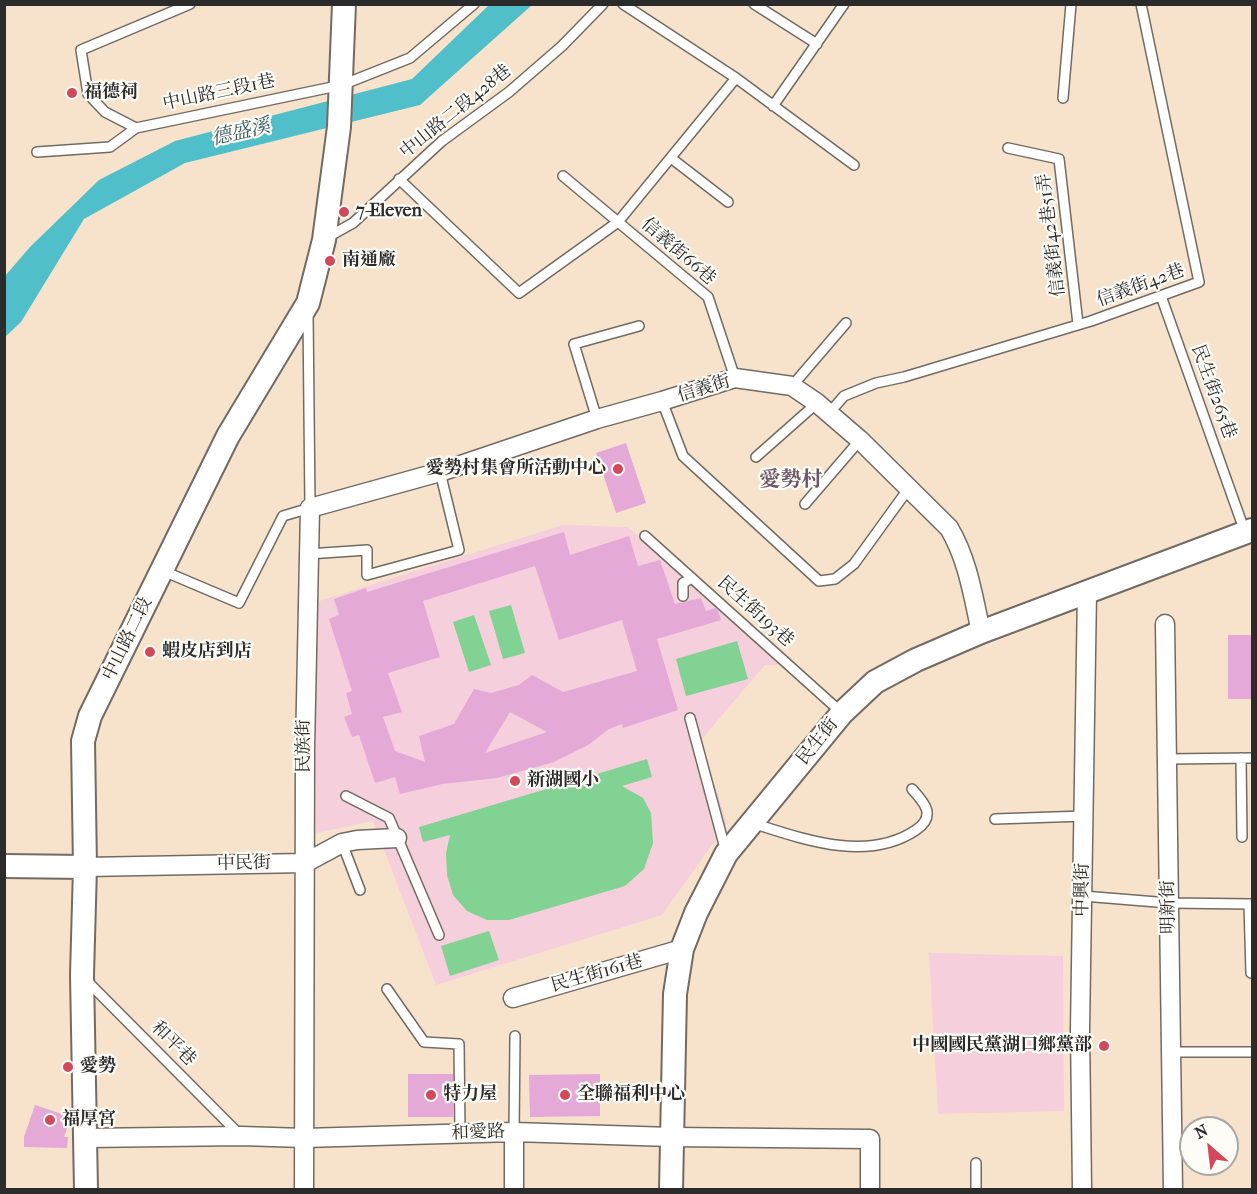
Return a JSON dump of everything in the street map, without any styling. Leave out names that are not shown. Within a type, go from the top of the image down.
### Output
[{"type":"street","name":"中山路二段","points":[[86,1190],[82,975],[85,867],[83,741],[90,716],[228,436],[308,303],[324,240],[339,127],[344,4]]},
{"type":"street","name":"信義街","points":[[310,508],[440,472],[597,419],[735,378],[792,386],[823,408],[860,440],[949,528],[960,546],[981,632]]},
{"type":"street","name":"民族街","points":[[304,1190],[305,863],[310,508]]},
{"type":"street","name":"民生街","points":[[671,1190],[675,994],[682,950],[696,913],[726,854],[842,713],[875,682],[916,660],[981,632],[1249,531]]},
{"type":"street","name":"中興街","points":[[1082,1190],[1080,1029],[1087,591]]},
{"type":"street","name":"明新街","points":[[1165,624],[1173,1190]]},
{"type":"street","name":"中民街","points":[[85,867],[305,863],[342,843],[397,838]]},
{"type":"street","points":[[4,866],[85,867]]},
{"type":"street","name":"民生街161巷","points":[[513,998],[682,950]]},
{"type":"street","points":[[513,1190],[514,1132]]},
{"type":"street","name":"和愛路","points":[[86,1138],[304,1137],[514,1132],[671,1137],[870,1139],[870,1190]]},
{"type":"lane","points":[[136,128],[105,112],[88,94],[81,50],[190,4]]},
{"type":"lane","name":"中山路三段1巷","points":[[37,152],[110,147],[136,128],[342,85],[410,57],[474,4]]},
{"type":"lane","name":"中山路二段428巷","points":[[324,240],[353,223],[442,141],[508,92],[562,46],[603,4]]},
{"type":"lane","points":[[623,4],[736,78],[854,165]]},
{"type":"lane","points":[[754,4],[817,44]]},
{"type":"lane","points":[[773,106],[844,4]]},
{"type":"lane","points":[[1063,98],[1071,4]]},
{"type":"lane","name":"信義街42巷","points":[[756,457],[823,408],[844,396],[876,383],[904,377],[1078,324],[1199,282],[1141,4]]},
{"type":"lane","points":[[399,179],[519,293],[618,222],[736,78]]},
{"type":"lane","name":"信義街42巷51弄","points":[[1008,148],[1059,159],[1078,324]]},
{"type":"lane","points":[[670,158],[728,202]]},
{"type":"lane","name":"信義街66巷","points":[[563,176],[708,297],[735,378]]},
{"type":"lane","name":"民生街265巷","points":[[1161,296],[1249,531]]},
{"type":"lane","name":"民族街","points":[[308,303],[310,508]]},
{"type":"lane","points":[[792,386],[846,323]]},
{"type":"lane","points":[[597,419],[574,344],[639,326]]},
{"type":"lane","points":[[662,401],[683,456],[819,581],[835,579],[854,564],[909,488]]},
{"type":"lane","points":[[804,504],[860,440]]},
{"type":"lane","points":[[308,554],[367,550],[367,574],[459,550],[440,472]]},
{"type":"lane","points":[[161,570],[239,603],[284,516],[310,508]]},
{"type":"lane","name":"民生街193巷","points":[[645,537],[842,713]]},
{"type":"lane","points":[[683,596],[682,583],[692,578]]},
{"type":"lane","points":[[690,718],[726,854]]},
{"type":"lane","points":[[1241,758],[1242,837]]},
{"type":"lane","points":[[1167,759],[1252,758]]},
{"type":"lane","points":[[752,823],[830,844],[855,846],[885,843],[923,826],[927,817],[926,806],[912,789]]},
{"type":"lane","points":[[346,796],[389,818],[439,935]]},
{"type":"lane","points":[[995,819],[1084,816]]},
{"type":"lane","points":[[342,843],[360,890]]},
{"type":"lane","points":[[1083,896],[1169,903],[1251,904],[1251,973]]},
{"type":"lane","name":"和平巷","points":[[82,975],[241,1136]]},
{"type":"lane","points":[[387,989],[424,1042],[459,1044],[460,1133]]},
{"type":"lane","points":[[514,1132],[515,1036]]},
{"type":"lane","points":[[1171,1052],[1252,1052]]},
{"type":"lane","points":[[976,1163],[976,1190]]},
{"type":"shaded area","name":"新湖國小","points":[[563,525],[628,527],[781,665],[765,665],[701,740],[727,824],[662,915],[436,985],[373,821],[316,833],[316,602]]},
{"type":"shaded area","points":[[929,953],[1063,956],[1064,1111],[938,1114]]},
{"type":"green space","points":[[511,605],[525,653],[503,659],[489,611]]},
{"type":"green space","points":[[474,615],[491,665],[469,672],[453,622]]},
{"type":"green space","points":[[737,641],[748,679],[686,696],[676,659]]},
{"type":"green space","points":[[647,759],[652,777],[622,786],[643,798],[651,813],[653,843],[644,869],[625,886],[509,920],[487,920],[467,911],[453,895],[447,875],[446,853],[450,835],[423,842],[419,827]]},
{"type":"green space","points":[[489,931],[499,960],[450,976],[441,946]]},
{"type":"water","name":"德盛溪","points":[[489,5],[532,5],[420,105],[185,163],[84,219],[21,322],[5,337],[5,276],[30,247],[99,180],[175,141],[412,79]]},
{"type":"building","name":"愛勢村集會所活動中心","points":[[626,443],[646,503],[616,513],[596,453]]},
{"type":"building","points":[[564,532],[570,555],[629,536],[638,566],[660,560],[675,604],[701,598],[706,611],[715,608],[721,620],[657,639],[678,710],[623,728],[622,724],[609,729],[588,745],[554,762],[497,778],[442,784],[400,794],[395,777],[375,783],[359,735],[352,737],[344,717],[352,714],[346,693],[352,691],[329,619],[339,615],[334,599],[366,588],[367,592]],"holes":[[[535,566],[559,640],[622,620],[637,671],[563,692],[532,675],[519,685],[491,693],[474,689],[454,724],[419,736],[425,762],[395,751],[383,717],[402,712],[388,673],[440,657],[423,601]],[[510,712],[547,732],[485,753]]]},
{"type":"building","points":[[1228,635],[1252,635],[1252,699],[1228,699]]},
{"type":"building","name":"特力屋","points":[[408,1074],[453,1074],[453,1117],[408,1117]]},
{"type":"building","name":"全聯福利中心","points":[[600,1074],[600,1116],[530,1117],[529,1075]]},
{"type":"building","points":[[35,1105],[71,1117],[64,1137],[68,1137],[67,1148],[24,1147],[24,1137]]},
{"type":"place","name":"福德祠","points":[[72,93]]},
{"type":"place","name":"7-Eleven","points":[[344,212]]},
{"type":"place","name":"南通廠","points":[[330,261]]},
{"type":"place","name":"愛勢村集會所活動中心","points":[[618,469]]},
{"type":"place","name":"蝦皮店到店","points":[[150,652]]},
{"type":"place","name":"新湖國小","points":[[515,781]]},
{"type":"place","name":"中國國民黨湖口鄉黨部","points":[[1104,1046]]},
{"type":"place","name":"愛勢","points":[[68,1067]]},
{"type":"place","name":"特力屋","points":[[431,1095]]},
{"type":"place","name":"全聯福利中心","points":[[565,1095]]},
{"type":"place","name":"福厚宮","points":[[50,1120]]},
{"type":"district","name":"愛勢村","points":[[791,481]]}]
